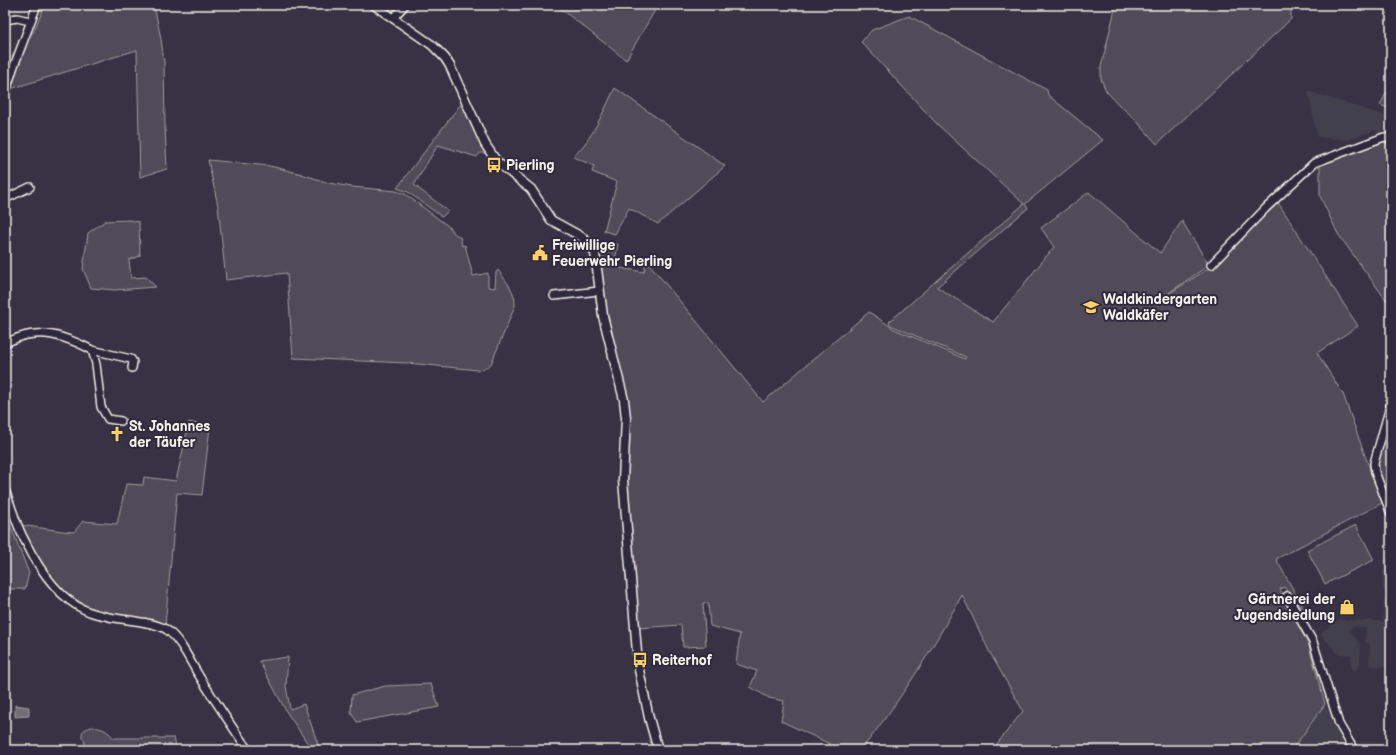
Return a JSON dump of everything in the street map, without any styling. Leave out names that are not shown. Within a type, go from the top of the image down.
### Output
[{"type":"main road","points":[[374,5],[432,45],[445,58],[485,144],[497,162],[531,189],[551,220],[582,237],[590,244],[595,253],[603,316],[624,400],[626,418],[623,480],[638,665],[649,718],[658,750]]},
{"type":"street","points":[[5,94],[37,5]]},
{"type":"street","points":[[393,18],[404,5]]},
{"type":"street","points":[[5,20],[18,18],[30,22]]},
{"type":"street","points":[[1211,265],[1266,208],[1314,163],[1384,137],[1391,139]]},
{"type":"street","points":[[5,199],[30,187]]},
{"type":"street","points":[[554,296],[599,291]]},
{"type":"street","points":[[5,343],[20,337],[36,334],[51,335],[76,342],[92,350],[131,359],[133,362],[132,368]]},
{"type":"street","points":[[92,350],[96,364],[101,407],[108,419],[121,421]]},
{"type":"street","points":[[1391,403],[1374,463],[1375,472],[1391,514]]},
{"type":"street","points":[[5,490],[24,540],[54,586],[74,604],[95,614],[158,625],[169,631],[248,750]]},
{"type":"street","points":[[1287,596],[1313,642],[1339,724],[1354,750]]},
{"type":"shaded area","points":[[45,5],[154,5],[164,62],[167,169],[140,177],[137,50],[10,89],[28,34],[33,33]]},
{"type":"shaded area","points":[[556,5],[658,5],[626,60]]},
{"type":"shaded area","points":[[1116,5],[1291,5],[1291,19],[1157,144],[1133,117],[1106,91],[1101,79],[1101,67]]},
{"type":"shaded area","points":[[909,16],[1047,90],[1048,95],[1103,140],[1025,204],[1028,208],[937,287],[993,322],[1054,247],[1041,228],[1089,192],[1160,253],[1182,221],[1209,265],[1160,299],[1211,267],[1277,201],[1358,326],[1317,353],[1343,394],[1382,503],[1276,559],[1311,621],[1284,587],[1280,589],[1309,646],[1325,704],[1292,750],[992,750],[1023,711],[989,651],[962,595],[915,675],[861,750],[831,750],[828,747],[830,744],[781,721],[784,701],[769,698],[750,687],[757,671],[736,664],[740,634],[710,626],[708,603],[703,603],[706,646],[683,647],[681,625],[638,628],[625,479],[628,417],[605,315],[597,244],[618,244],[614,267],[644,272],[646,260],[763,402],[869,312],[894,329],[965,359],[966,357],[890,325],[889,322],[1024,204],[938,125],[861,42],[872,30]]},
{"type":"shaded area","points":[[1391,84],[1391,109],[1380,105]]},
{"type":"shaded area","points":[[615,88],[725,166],[658,224],[629,208],[615,234],[604,231],[617,182],[592,172],[594,166],[573,157],[592,133]]},
{"type":"shaded area","points":[[1308,91],[1386,116],[1381,136],[1375,130],[1348,140],[1317,137]]},
{"type":"shaded area","points":[[464,104],[486,153],[480,153],[477,157],[438,145],[414,185],[448,211],[442,217],[408,192],[397,188],[460,105]]},
{"type":"shaded area","points":[[1386,141],[1391,167],[1391,303],[1389,304],[1338,234],[1320,196],[1320,161]]},
{"type":"shaded area","points":[[208,160],[270,166],[329,183],[352,187],[396,191],[405,194],[448,226],[460,237],[462,246],[465,245],[473,276],[488,273],[488,287],[495,288],[496,272],[498,270],[512,291],[515,306],[491,364],[478,370],[407,363],[293,358],[287,273],[226,280],[218,206]]},
{"type":"shaded area","points":[[129,220],[139,222],[140,256],[129,260],[131,278],[146,277],[156,287],[115,290],[91,288],[83,269],[88,233],[105,221]]},
{"type":"shaded area","points":[[1391,413],[1391,508],[1378,472],[1378,458]]},
{"type":"shaded area","points":[[189,422],[210,427],[202,495],[177,493],[165,626],[95,613],[65,595],[44,570],[20,525],[74,532],[83,521],[117,524],[126,484],[143,485],[144,477],[176,481]]},
{"type":"shaded area","points":[[5,512],[29,573],[25,589],[5,589]]},
{"type":"shaded area","points":[[1356,525],[1374,560],[1325,584],[1307,550]]},
{"type":"shaded area","points":[[1384,559],[1391,559],[1391,590],[1382,590]]},
{"type":"shaded area","points":[[1384,599],[1391,600],[1391,661],[1389,667],[1369,666],[1370,644],[1365,643],[1366,628],[1353,626],[1349,630],[1361,645],[1360,666],[1355,671],[1351,667],[1351,655],[1338,654],[1320,634],[1339,619],[1347,621],[1383,621]]},
{"type":"shaded area","points":[[288,657],[286,686],[290,709],[304,704],[320,750],[312,750],[286,711],[259,661]]},
{"type":"shaded area","points":[[431,684],[439,707],[357,722],[351,712],[352,695],[385,686]]},
{"type":"shaded area","points":[[1325,704],[1335,725],[1350,750],[1292,750]]},
{"type":"shaded area","points":[[15,705],[29,707],[29,716],[15,717]]},
{"type":"shaded area","points":[[92,727],[104,730],[113,738],[174,738],[177,750],[86,750],[82,733],[85,729]]},
{"type":"place","name":"Pierling","points":[[494,165]]},
{"type":"place","name":"Freiwillige Feuerwehr Pierling","points":[[540,253]]},
{"type":"place","name":"Waldkindergarten Waldkäfer","points":[[1091,307]]},
{"type":"place","name":"St. Johannes der Täufer","points":[[117,434]]},
{"type":"place","name":"Gärtnerei der Jugendsiedlung","points":[[1347,607]]},
{"type":"place","name":"Reiterhof","points":[[640,660]]}]
